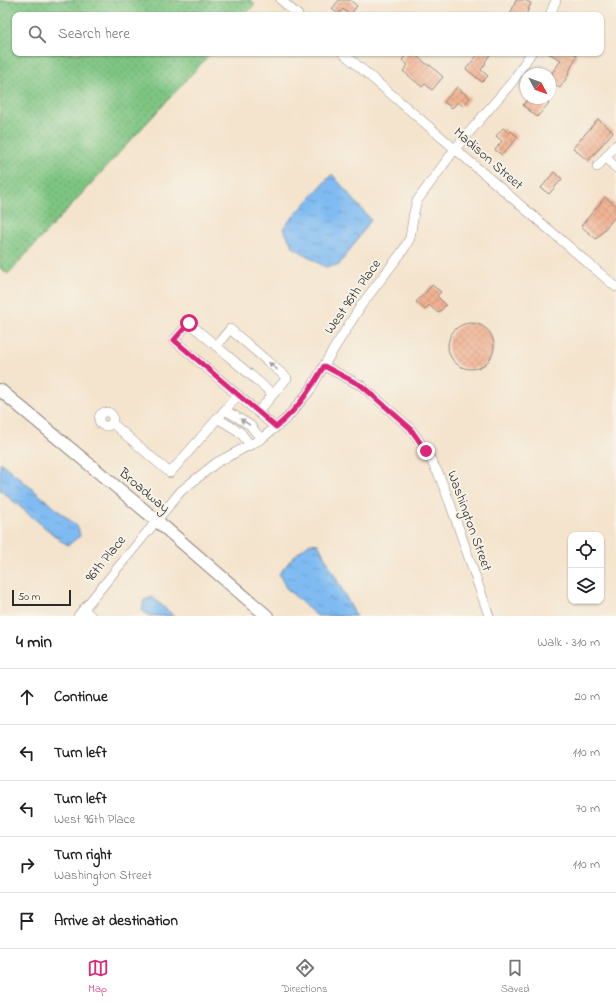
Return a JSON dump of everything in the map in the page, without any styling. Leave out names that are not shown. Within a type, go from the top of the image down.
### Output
[{"type":"main road","name":"Broadway","points":[[0,390],[156,520],[267,616]]},
{"type":"street","points":[[281,0],[295,12]]},
{"type":"street","points":[[551,12],[556,0]]},
{"type":"street","name":"Madison Street","points":[[346,56],[616,287]]},
{"type":"street","name":"West 96th Place","points":[[156,520],[181,491],[216,463],[261,439],[287,418],[310,390],[362,304],[402,252],[410,238],[417,201],[455,149],[512,81],[529,56]]},
{"type":"street","points":[[597,167],[616,145]]},
{"type":"street","points":[[606,157],[616,168]]},
{"type":"street","points":[[273,394],[189,323],[174,340],[276,427]]},
{"type":"street","points":[[216,346],[230,329],[286,378],[258,412]]},
{"type":"street","name":"Washington Street","points":[[324,366],[362,386],[410,428],[426,451],[439,475],[450,502],[488,616]]},
{"type":"street","points":[[112,423],[170,473],[238,395]]},
{"type":"street","points":[[225,410],[250,425],[261,439]]},
{"type":"street","points":[[217,418],[240,432],[250,445]]},
{"type":"street","name":"96th Place","points":[[81,613],[156,520]]},
{"type":"street","points":[[81,613],[91,616]]},
{"type":"green space","points":[[0,0],[250,0],[255,4],[248,12],[12,12],[12,56],[208,56],[8,274],[0,268]]},
{"type":"water","points":[[332,174],[371,220],[339,265],[325,267],[293,247],[283,228]]},
{"type":"water","points":[[0,462],[78,527],[80,536],[68,545],[61,541],[0,490]]},
{"type":"water","points":[[310,543],[318,544],[356,616],[317,616],[286,588],[279,574],[293,557]]},
{"type":"water","points":[[152,597],[174,616],[149,616],[142,610],[144,600]]},
{"type":"building","points":[[339,0],[350,0],[357,6],[352,12],[346,12],[343,9],[340,12],[336,12],[332,9]]},
{"type":"building","points":[[516,0],[524,0],[531,3],[527,12],[511,12]]},
{"type":"building","points":[[405,56],[417,56],[429,66],[430,65],[443,77],[432,90],[425,84],[422,87],[403,71],[408,65],[402,60]]},
{"type":"building","points":[[477,56],[489,56],[481,70],[488,76],[482,82],[466,69]]},
{"type":"building","points":[[554,56],[577,56],[569,74],[560,88],[556,86],[556,68],[561,60]]},
{"type":"building","points":[[457,87],[470,98],[463,106],[458,102],[452,108],[444,102]]},
{"type":"building","points":[[524,104],[548,104],[537,117],[523,105]]},
{"type":"building","points":[[598,119],[613,132],[588,161],[573,148]]},
{"type":"building","points":[[503,128],[509,133],[511,131],[518,137],[502,155],[495,150],[502,141],[496,136]]},
{"type":"building","points":[[554,172],[562,179],[549,194],[541,188]]},
{"type":"building","points":[[605,197],[616,206],[616,216],[596,239],[581,226]]},
{"type":"building","points":[[432,285],[441,292],[437,296],[446,305],[438,313],[429,305],[425,310],[416,302]]},
{"type":"building","points":[[476,323],[480,324],[490,333],[493,337],[493,355],[484,365],[476,369],[466,369],[458,365],[449,355],[448,341],[452,333],[462,324]]},
{"type":"route","points":[[189,323],[174,340],[276,427],[287,418],[310,390],[324,366],[362,386],[389,408],[410,428],[426,451]]}]
